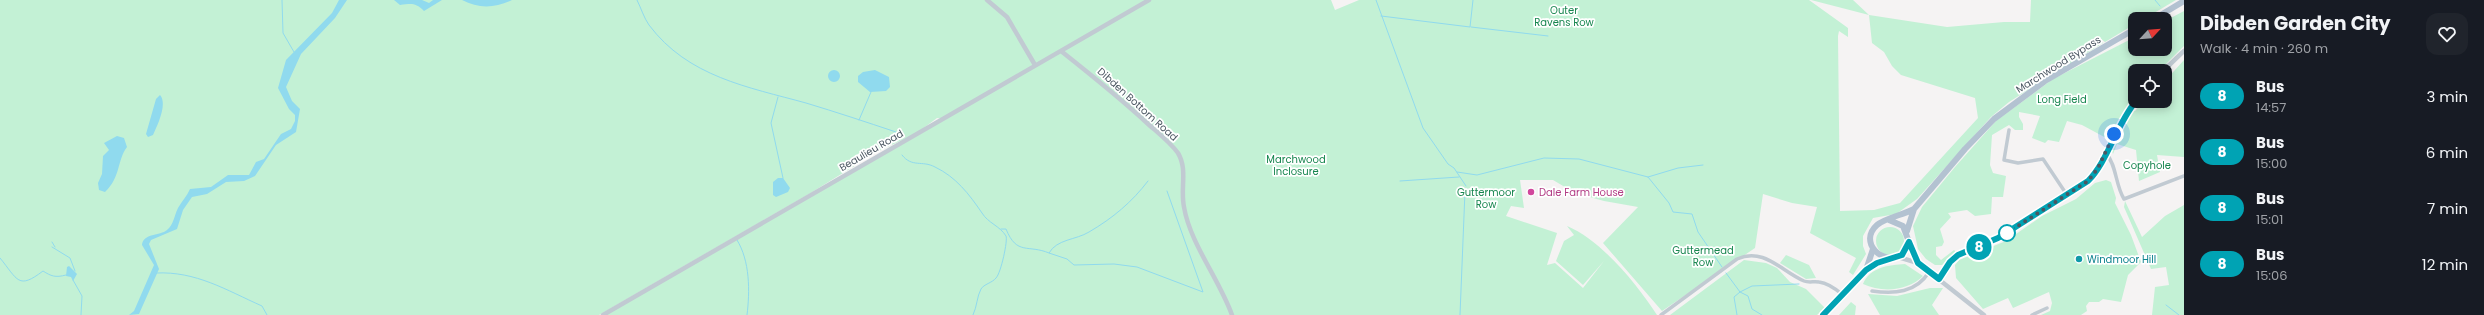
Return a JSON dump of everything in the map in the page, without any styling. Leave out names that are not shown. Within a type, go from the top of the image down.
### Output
[{"type":"main road","points":[[2166,12],[2184,1]]},
{"type":"main road","name":"Marchwood Bypass","points":[[1907,231],[1914,209],[1965,149],[1994,119],[2045,81],[2128,34]]},
{"type":"main road","name":"Marchwood Bypass","points":[[1889,220],[1914,209]]},
{"type":"main road","points":[[1823,315],[1844,295],[1866,270],[1888,259],[1897,257],[1905,251],[1909,242],[1907,231],[1899,223],[1889,220],[1883,222],[1873,230],[1871,243],[1873,249],[1882,257],[1888,259]]},
{"type":"main road","points":[[1866,270],[1873,249]]},
{"type":"street","points":[[987,0],[1007,17],[1036,65]]},
{"type":"street","name":"Beaulieu Road","points":[[603,315],[1149,0]]},
{"type":"street","name":"Dibden Bottom Road","points":[[1061,51],[1132,109],[1178,153],[1184,172],[1183,198],[1186,217],[1196,240],[1216,277],[1232,315]]},
{"type":"street","points":[[2170,64],[2184,51]]},
{"type":"street","points":[[1939,279],[1950,262],[1958,255],[1998,238],[2067,195],[2093,176],[2106,153],[2114,134],[2131,108]]},
{"type":"street","points":[[2008,130],[2004,160],[2018,163],[2044,159],[2067,195]]},
{"type":"street","points":[[2106,153],[2112,161],[2118,188],[2124,199],[2184,176]]},
{"type":"street","points":[[1909,242],[1918,263]]},
{"type":"street","points":[[1662,315],[1737,259],[1747,254],[1766,257],[1799,279],[1806,282],[1825,284],[1844,295]]},
{"type":"street","points":[[1897,257],[1918,263],[1984,315]]},
{"type":"street","points":[[1872,291],[1895,292],[1915,287],[1924,280],[1929,272]]},
{"type":"street","points":[[2032,315],[2047,308]]},
{"type":"green space","points":[[0,0],[1331,0],[1335,10],[1359,0],[1809,0],[1848,28],[1848,37],[1839,31],[1838,36],[1840,211],[1874,210],[1900,203],[1978,118],[1975,98],[1901,75],[1892,66],[1884,52],[1872,43],[1869,15],[1947,27],[2004,22],[2030,22],[2031,0],[2176,0],[2156,12],[2128,12],[2128,28],[2105,42],[2100,38],[2099,40],[2103,43],[2009,102],[1991,117],[1917,199],[1896,214],[1873,218],[1863,236],[1863,246],[1866,254],[1853,275],[1849,272],[1856,258],[1810,233],[1817,207],[1792,203],[1763,194],[1755,248],[1662,311],[1603,243],[1638,207],[1604,201],[1575,193],[1553,180],[1520,180],[1524,208],[1511,206],[1506,216],[1557,233],[1547,265],[1555,263],[1583,288],[1604,261],[1583,285],[1556,261],[1564,241],[1574,235],[1567,226],[1593,241],[1605,252],[1629,277],[1657,315],[605,315],[946,119],[937,118],[917,133],[877,152],[809,194],[599,315],[0,315]]},
{"type":"green space","points":[[1811,0],[1853,0],[1869,15]]},
{"type":"green space","name":"Long Field","points":[[2184,11],[2184,46],[2166,64],[2128,64],[2128,108],[2108,139],[2082,125],[2067,121],[2059,142],[2048,140],[2045,143],[2032,138],[2040,116],[2019,112],[2019,117],[2023,124],[2023,130],[2015,130],[2009,125],[1992,135],[1990,165],[1993,173],[2006,176],[2003,197],[1992,197],[1991,214],[1975,216],[1967,210],[1948,213],[1951,217],[1940,229],[1944,242],[1942,246],[1936,247],[1936,255],[1941,260],[1954,250],[1956,252],[1942,265],[1935,265],[1926,259],[1918,249],[1913,226],[1922,207],[1996,121],[2053,79],[2128,41],[2128,56],[2172,56],[2172,17]]},
{"type":"green space","name":"Copyhole","points":[[2184,60],[2184,157],[2157,155],[2160,172],[2139,181],[2136,150],[2117,144],[2113,154],[2111,148],[2132,109],[2135,111],[2138,108],[2172,108],[2172,73]]},
{"type":"green space","points":[[2106,180],[2111,182],[2116,198],[2115,203],[2131,235],[2141,262],[2128,275],[2121,302],[2103,299],[2099,302],[2089,302],[2086,306],[2087,311],[2081,315],[2041,315],[2050,311],[2052,303],[2049,292],[2013,308],[2008,298],[1983,309],[1956,278],[1955,265],[1959,260],[2006,241],[2042,216],[2076,199],[2095,183]]},
{"type":"green space","points":[[2125,201],[2142,237],[2165,216],[2184,205],[2184,315],[2152,315],[2155,287],[2169,285],[2166,267],[2151,269],[2124,207]]},
{"type":"green space","points":[[1890,227],[1900,231],[1904,241],[1900,251],[1890,255],[1880,251],[1876,241],[1880,231]]},
{"type":"green space","points":[[1786,255],[1809,265],[1816,278],[1806,279],[1780,263]]},
{"type":"green space","points":[[1744,260],[1766,263],[1777,268],[1790,282],[1806,289],[1825,308],[1817,315],[1670,315]]},
{"type":"green space","points":[[1905,264],[1923,276],[1910,285],[1894,289],[1878,289],[1863,284],[1866,278],[1875,270],[1887,266]]},
{"type":"green space","points":[[1930,288],[1943,288],[1932,305],[1939,315],[1880,315],[1868,294],[1897,296]]},
{"type":"green space","points":[[1851,302],[1856,306],[1855,315],[1839,315]]},
{"type":"water","points":[[339,0],[347,0],[335,18],[301,54],[286,87],[292,101],[300,109],[296,132],[276,145],[255,176],[244,181],[226,182],[207,194],[192,197],[183,210],[177,229],[151,240],[149,244],[159,269],[139,314],[129,315],[134,311],[154,265],[142,245],[145,238],[164,232],[169,228],[173,223],[178,208],[190,189],[211,187],[228,175],[249,175],[256,162],[264,159],[281,134],[291,129],[295,121],[295,115],[289,109],[278,88],[286,60],[332,13]]},
{"type":"water","points":[[394,0],[422,0],[429,3],[433,0],[442,0],[424,11],[415,5],[400,5]]},
{"type":"water","points":[[462,0],[512,0],[499,5],[481,6]]},
{"type":"water","points":[[832,70],[836,70],[840,76],[836,82],[832,82],[828,78],[828,74]]},
{"type":"water","points":[[875,70],[889,77],[890,87],[886,91],[870,92],[858,82],[858,76],[863,72]]},
{"type":"water","points":[[160,95],[163,104],[161,115],[153,135],[148,137],[146,134],[156,99]]},
{"type":"water","points":[[117,136],[124,138],[127,147],[114,180],[105,192],[99,190],[98,183],[102,174],[103,156],[109,150],[104,143]]},
{"type":"water","points":[[778,178],[783,178],[790,188],[788,192],[776,197],[773,195],[773,182]]},
{"type":"water","points":[[69,266],[77,274],[73,281],[71,277],[66,276],[67,267]]},
{"type":"waterway","points":[[282,0],[283,33],[294,52]]},
{"type":"waterway","points":[[637,0],[647,22],[665,43],[682,57],[720,78],[840,113],[896,132]]},
{"type":"waterway","points":[[1376,0],[1423,128],[1448,164],[1454,168],[1466,186]]},
{"type":"waterway","points":[[1381,16],[1470,27],[1473,0]]},
{"type":"waterway","points":[[2155,0],[2160,6]]},
{"type":"waterway","points":[[1471,27],[1548,36]]},
{"type":"waterway","points":[[859,120],[871,92]]},
{"type":"waterway","points":[[778,97],[771,123],[783,178]]},
{"type":"waterway","points":[[902,155],[913,163],[926,164],[935,167],[956,181],[987,219],[1006,236],[1004,257],[998,275],[994,280],[981,289],[973,315]]},
{"type":"waterway","points":[[1457,172],[1477,175],[1544,158],[1579,159],[1648,177],[1669,203],[1673,212],[1692,214],[1698,232],[1722,267]]},
{"type":"waterway","points":[[1648,177],[1678,168],[1703,165]]},
{"type":"waterway","points":[[1400,181],[1459,177]]},
{"type":"waterway","points":[[1148,181],[1129,203],[1106,221],[1084,235],[1062,242],[1052,248],[1049,253],[1067,259],[1074,265],[1114,264],[1137,267],[1203,292],[1167,191]]},
{"type":"waterway","points":[[1460,315],[1465,191]]},
{"type":"waterway","points":[[1001,229],[1006,229],[1014,243],[1019,246],[1042,250],[1049,253]]},
{"type":"waterway","points":[[737,240],[747,267],[749,286],[747,315]]},
{"type":"waterway","points":[[52,242],[55,247]]},
{"type":"waterway","points":[[52,247],[70,258],[75,271]]},
{"type":"waterway","points":[[0,258],[19,280],[28,280],[43,271],[53,276],[66,275]]},
{"type":"waterway","points":[[156,273],[171,273],[198,278],[262,306],[267,315]]},
{"type":"waterway","points":[[1726,273],[1740,292],[1734,297],[1737,315]]},
{"type":"waterway","points":[[73,280],[82,296],[81,315]]},
{"type":"waterway","points":[[1740,292],[1752,286],[1799,284]]},
{"type":"waterway","points":[[1740,292],[1748,296],[1752,309],[1762,315]]},
{"type":"waterway","points":[[2166,305],[2179,315]]},
{"type":"bus line","name":"8","points":[[1823,315],[1844,295],[1866,270],[1877,263],[1902,255],[1909,242],[1910,249],[1918,263],[1939,279],[1946,266],[1953,258],[1998,238],[2088,181],[2098,168],[2114,134],[2130,108]]},
{"type":"place","name":"Dale Farm House","points":[[1531,192]]},
{"type":"place","name":"Windmoor Hill","points":[[2079,259]]},
{"type":"route","points":[[2007,233],[2088,181],[2098,168],[2114,134]]},
{"type":"park label","name":"Outer Ravens Row","points":[[1564,16]]},
{"type":"park label","name":"Marchwood Inclosure","points":[[1296,164]]},
{"type":"park label","name":"Guttermoor Row","points":[[1486,198]]},
{"type":"park label","name":"Guttermead Row","points":[[1703,256]]}]
